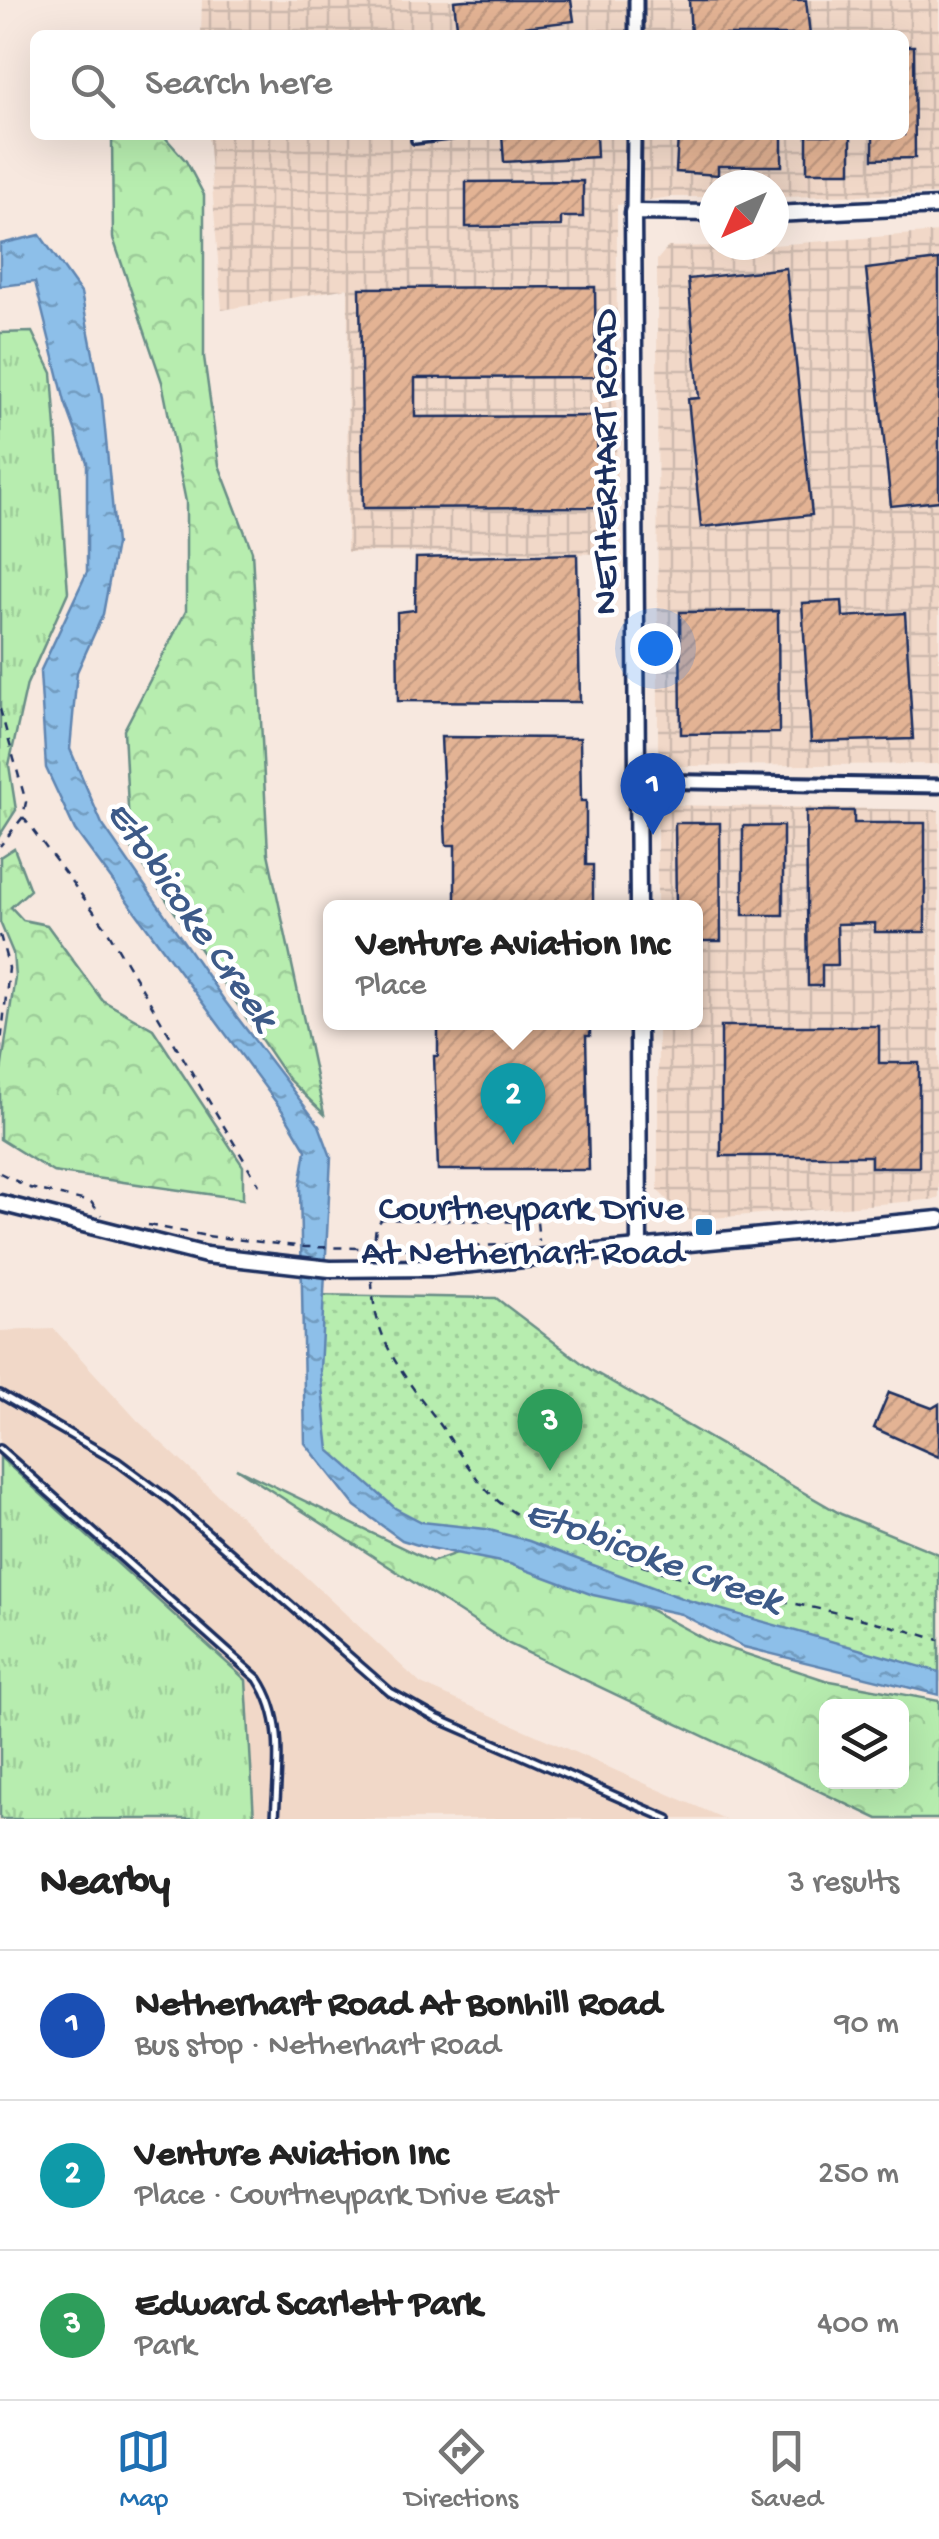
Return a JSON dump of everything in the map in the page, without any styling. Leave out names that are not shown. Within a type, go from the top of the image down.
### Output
[{"type":"street","points":[[636,0],[636,30]]},
{"type":"street","name":"NETHERHART ROAD","points":[[634,140],[638,900]]},
{"type":"street","points":[[789,213],[939,206]]},
{"type":"street","points":[[633,212],[699,213]]},
{"type":"street","points":[[637,781],[939,786]]},
{"type":"street","points":[[638,1030],[638,1248]]},
{"type":"street","points":[[0,1204],[206,1255],[330,1269],[431,1268],[939,1220]]},
{"type":"lane","points":[[0,1394],[118,1462],[171,1501],[390,1692],[436,1718],[668,1819]]},
{"type":"lane","points":[[0,1450],[258,1679],[272,1700],[278,1729],[275,1819]]},
{"type":"path","points":[[0,708],[25,788],[23,817],[0,846]]},
{"type":"path","points":[[23,817],[104,924],[258,1185]]},
{"type":"path","points":[[0,935],[9,968],[0,1053]]},
{"type":"path","points":[[0,1173],[30,1188],[91,1202],[104,1216]]},
{"type":"path","points":[[373,1237],[382,1220],[537,1222],[542,1234],[539,1244]]},
{"type":"path","points":[[138,1223],[207,1236],[305,1247],[520,1244]]},
{"type":"path","points":[[372,1287],[375,1314],[389,1355],[484,1484],[510,1510],[622,1561],[682,1580],[806,1609],[865,1618],[939,1640]]},
{"type":"shaded area","points":[[202,0],[939,0],[939,194],[789,197],[789,170],[699,170],[699,197],[617,205],[616,554],[347,552],[348,288],[222,310],[208,140],[909,140],[909,30],[201,30]]},
{"type":"shaded area","points":[[939,232],[939,764],[672,766],[658,749],[657,260],[668,247],[699,246],[699,260],[789,260],[789,244]]},
{"type":"shaded area","points":[[669,805],[939,810],[939,1199],[689,1220],[658,1191],[658,1030],[703,1030],[703,900],[657,900],[657,818]]},
{"type":"shaded area","points":[[54,1329],[138,1421],[421,1684],[725,1819],[0,1819],[0,1331]]},
{"type":"green space","points":[[112,140],[167,140],[186,161],[204,195],[204,357],[219,465],[252,551],[268,853],[324,1114],[288,1079],[130,846],[124,730],[186,611],[186,502],[162,382],[113,238]]},
{"type":"green space","points":[[32,332],[52,373],[68,592],[27,684],[9,765],[16,810],[0,835],[0,333]]},
{"type":"green space","points":[[14,848],[30,890],[11,907],[23,920],[47,925],[102,1000],[153,1029],[243,1166],[243,1199],[53,1172],[0,1139],[0,1078],[15,977],[13,953],[0,922],[0,857]]},
{"type":"green space","points":[[311,1295],[496,1298],[591,1370],[841,1514],[939,1554],[939,1680],[419,1533],[321,1454]]},
{"type":"green space","points":[[0,1457],[246,1680],[254,1819],[0,1819]]},
{"type":"green space","points":[[236,1468],[432,1562],[473,1547],[634,1601],[710,1642],[825,1680],[939,1701],[939,1819],[878,1819],[509,1644]]},
{"type":"water","name":"Etobicoke Creek","points":[[40,235],[81,293],[102,399],[116,544],[103,614],[77,672],[70,749],[102,824],[224,1000],[319,1125],[331,1157],[320,1370],[329,1450],[395,1508],[422,1522],[486,1529],[529,1541],[684,1599],[939,1672],[939,1695],[744,1647],[681,1614],[593,1595],[510,1564],[402,1540],[355,1506],[305,1443],[300,1186],[306,1150],[284,1113],[75,830],[46,768],[40,672],[87,572],[87,462],[65,402],[35,282],[0,286],[0,244]]},
{"type":"building","points":[[571,0],[574,21],[499,30],[457,30],[454,1]]},
{"type":"building","points":[[689,0],[806,0],[809,30],[691,30]]},
{"type":"building","points":[[909,46],[914,46],[915,158],[873,159],[873,140],[909,140]]},
{"type":"building","points":[[502,140],[596,140],[597,157],[504,162]]},
{"type":"building","points":[[678,140],[782,140],[782,166],[718,166],[718,170],[699,170],[699,174],[676,172]]},
{"type":"building","points":[[807,140],[851,140],[851,172],[807,172]]},
{"type":"building","points":[[583,181],[583,217],[561,217],[561,226],[466,227],[466,182]]},
{"type":"building","points":[[939,260],[939,501],[891,506],[866,269]]},
{"type":"building","points":[[786,268],[812,515],[701,527],[688,399],[699,398],[688,279]]},
{"type":"building","points":[[595,287],[596,377],[415,378],[415,417],[597,416],[598,507],[363,508],[360,288]]},
{"type":"building","points":[[577,554],[580,702],[398,701],[397,612],[415,610],[416,558]]},
{"type":"building","points":[[842,601],[843,617],[905,613],[913,739],[811,742],[802,603]]},
{"type":"building","points":[[778,611],[779,733],[681,734],[680,612]]},
{"type":"building","points":[[441,737],[580,738],[581,801],[586,801],[586,865],[593,865],[593,900],[455,900],[455,845],[446,845]]},
{"type":"building","points":[[806,811],[854,811],[854,823],[925,823],[925,932],[875,932],[875,923],[837,924],[838,965],[822,965],[822,986],[808,986]]},
{"type":"building","points":[[675,823],[720,823],[721,941],[703,941],[703,900],[676,900]]},
{"type":"building","points":[[743,826],[783,826],[783,915],[743,915]]},
{"type":"building","points":[[721,1026],[879,1026],[879,1063],[919,1063],[919,1167],[871,1167],[871,1156],[721,1156]]},
{"type":"building","points":[[438,1030],[590,1030],[590,1036],[586,1036],[589,1170],[438,1170],[434,1056],[438,1056]]},
{"type":"building","points":[[889,1392],[932,1408],[939,1404],[939,1457],[874,1428]]},
{"type":"place","name":"Netherhart Road At Bonhill Road","points":[[653,835]]},
{"type":"place","name":"Venture Aviation Inc","points":[[513,1145]]},
{"type":"place","name":"Courtneypark Drive At Netherhart Road","points":[[704,1227]]},
{"type":"place","name":"Edward Scarlett Park","points":[[550,1471]]}]
